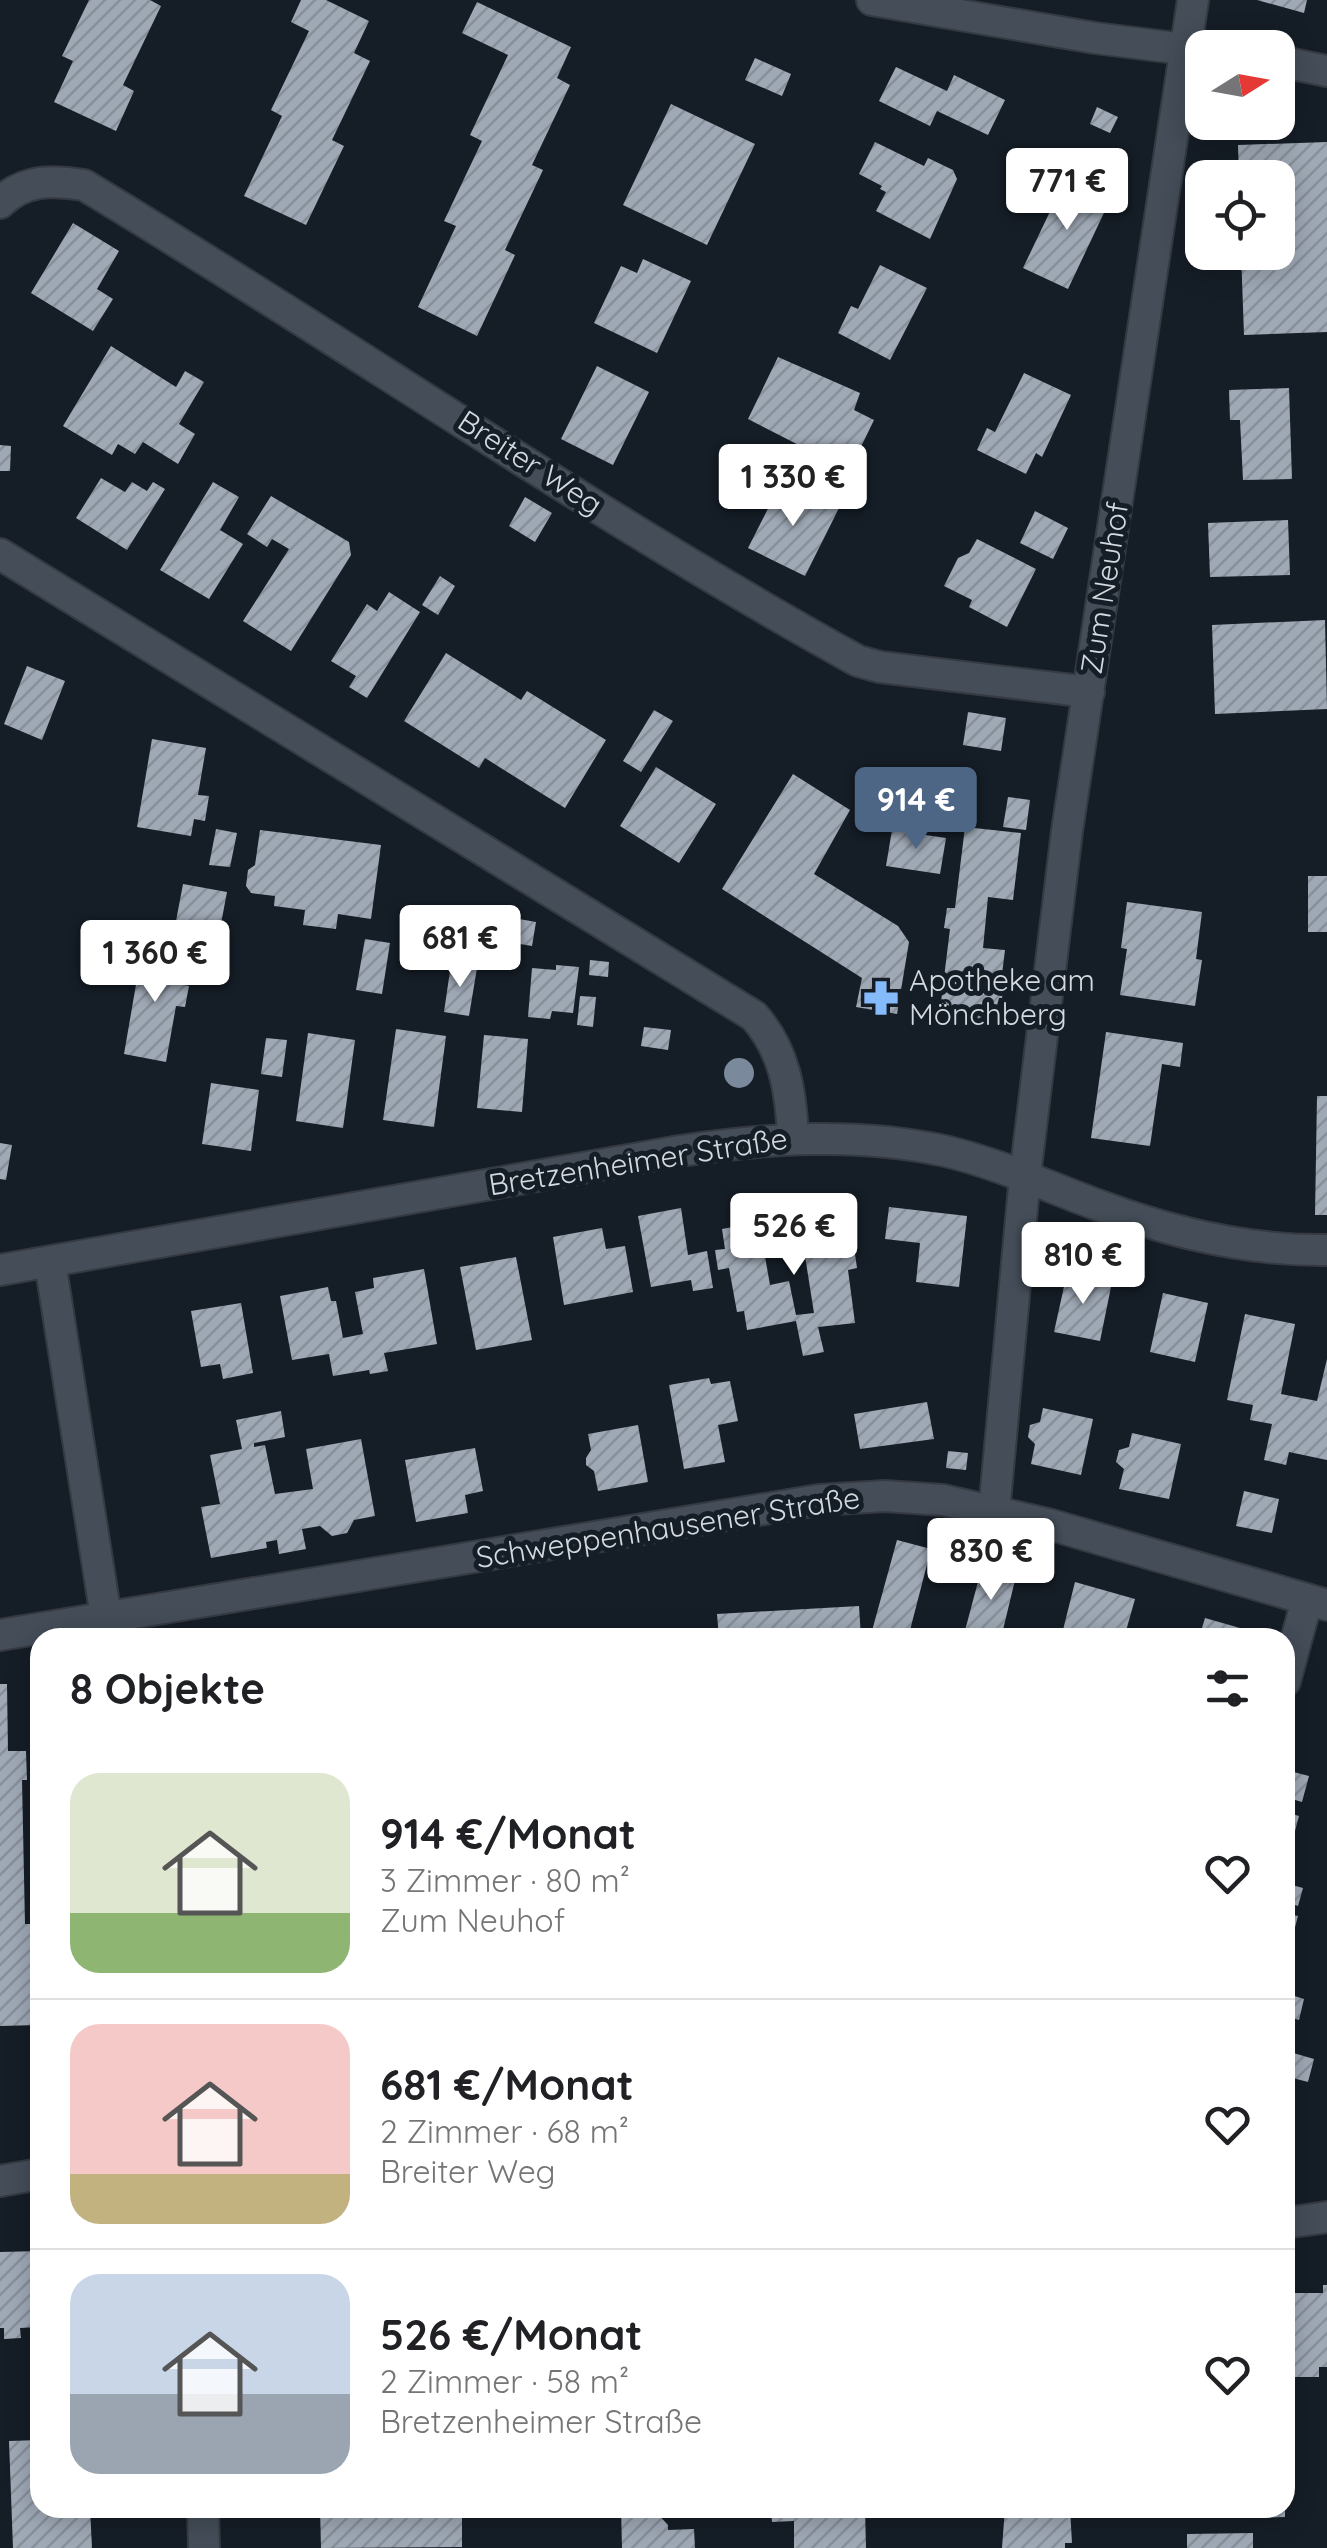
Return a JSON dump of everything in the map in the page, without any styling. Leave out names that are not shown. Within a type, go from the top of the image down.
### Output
[{"type":"street","points":[[872,0],[1094,38],[1185,49]]},
{"type":"street","name":"Zum Neuhof","points":[[1193,0],[1193,30]]},
{"type":"street","points":[[1295,65],[1327,71]]},
{"type":"street","name":"Zum Neuhof","points":[[994,1512],[1025,1176],[1067,832],[1185,100]]},
{"type":"street","name":"Breiter Weg","points":[[0,204],[17,189],[32,183],[58,181],[84,186],[636,531],[858,661],[880,667],[1090,692]]},
{"type":"street","points":[[0,554],[754,1016],[771,1035],[782,1060],[794,1138]]},
{"type":"street","name":"Bretzenheimer Straße","points":[[0,1270],[680,1151],[794,1138],[874,1141],[944,1151],[1025,1176],[1158,1226],[1277,1248],[1327,1250]]},
{"type":"street","points":[[50,1262],[106,1617]]},
{"type":"street","name":"Schweppenhausener Straße","points":[[41,1628],[106,1617],[184,1622],[819,1500],[884,1496],[943,1500],[1048,1524],[1317,1602]]},
{"type":"street","points":[[1295,1656],[1317,1602]]},
{"type":"street","name":"Schweppenhausener Straße","points":[[0,1635],[30,1630]]},
{"type":"street","points":[[0,2182],[30,2176]]},
{"type":"street","points":[[1295,2222],[1327,2217]]},
{"type":"street","points":[[204,2518],[204,2548]]},
{"type":"building","points":[[89,0],[150,0],[161,6],[123,85],[134,91],[116,131],[54,102],[73,61],[62,56]]},
{"type":"building","points":[[301,0],[326,0],[369,21],[354,53],[370,61],[332,140],[344,146],[306,225],[244,196],[282,116],[271,110],[309,31],[291,22]]},
{"type":"building","points":[[1257,0],[1307,0],[1304,13]]},
{"type":"building","points":[[477,2],[571,47],[557,78],[570,85],[532,165],[543,170],[505,250],[515,255],[477,336],[418,307],[456,226],[444,221],[482,141],[470,135],[508,55],[462,33]]},
{"type":"building","points":[[755,58],[791,74],[782,96],[745,80]]},
{"type":"building","points":[[896,67],[947,91],[954,75],[1005,100],[988,135],[937,111],[930,126],[879,101]]},
{"type":"building","points":[[671,104],[755,144],[707,245],[623,205]]},
{"type":"building","points":[[1097,107],[1118,117],[1110,133],[1090,124]]},
{"type":"building","points":[[875,142],[924,166],[928,158],[953,170],[957,179],[930,239],[876,211],[886,192],[859,174]]},
{"type":"building","points":[[1327,142],[1327,332],[1244,335],[1242,270],[1295,270],[1295,160],[1238,160],[1238,145]]},
{"type":"building","points":[[1067,176],[1111,198],[1068,289],[1023,268]]},
{"type":"building","points":[[73,223],[119,251],[97,289],[113,299],[93,331],[31,293]]},
{"type":"building","points":[[643,259],[691,281],[657,353],[594,323],[621,266],[637,273]]},
{"type":"building","points":[[880,265],[927,288],[890,360],[838,333],[851,306],[858,309]]},
{"type":"building","points":[[111,346],[176,387],[185,371],[204,382],[179,424],[195,434],[178,464],[143,442],[135,454],[118,444],[112,455],[63,426]]},
{"type":"building","points":[[778,357],[860,393],[854,410],[874,420],[857,455],[838,445],[828,460],[748,419]]},
{"type":"building","points":[[597,366],[649,392],[613,465],[561,439]]},
{"type":"building","points":[[1024,373],[1071,395],[1042,457],[1036,453],[1026,474],[977,450],[987,428],[995,432]]},
{"type":"building","points":[[1289,388],[1292,479],[1243,480],[1240,420],[1230,420],[1229,390]]},
{"type":"building","points":[[0,445],[11,446],[10,471],[0,471]]},
{"type":"building","points":[[101,478],[125,492],[132,482],[147,491],[153,482],[165,489],[127,550],[76,518]]},
{"type":"building","points":[[213,482],[239,497],[220,530],[243,544],[209,599],[160,570]]},
{"type":"building","points":[[781,483],[839,508],[805,576],[748,548]]},
{"type":"building","points":[[271,496],[349,542],[351,555],[291,651],[243,621],[289,549],[272,539],[267,547],[247,534]]},
{"type":"building","points":[[525,497],[552,513],[535,542],[509,526]]},
{"type":"building","points":[[1035,511],[1068,528],[1053,559],[1020,543]]},
{"type":"building","points":[[1288,520],[1290,575],[1210,577],[1208,523]]},
{"type":"building","points":[[977,539],[1036,569],[1007,627],[969,607],[972,600],[944,586],[958,558],[969,553]]},
{"type":"building","points":[[440,576],[455,586],[438,615],[422,605]]},
{"type":"building","points":[[389,592],[420,612],[367,698],[349,687],[356,676],[331,661],[367,604],[377,611]]},
{"type":"building","points":[[1325,620],[1327,709],[1215,714],[1212,625]]},
{"type":"building","points":[[446,653],[521,700],[527,691],[606,740],[565,808],[485,758],[479,768],[404,721]]},
{"type":"building","points":[[27,666],[65,681],[42,740],[4,724]]},
{"type":"building","points":[[654,710],[673,721],[641,772],[623,761]]},
{"type":"building","points":[[968,712],[1006,718],[1001,751],[963,745]]},
{"type":"building","points":[[152,739],[206,748],[198,795],[209,796],[205,821],[194,819],[191,836],[137,827]]},
{"type":"building","points":[[656,767],[716,804],[679,863],[620,826]]},
{"type":"building","points":[[793,774],[850,810],[814,874],[898,926],[909,942],[897,1014],[856,1007],[862,978],[722,889]]},
{"type":"building","points":[[1008,797],[1030,800],[1026,830],[1003,827]]},
{"type":"building","points":[[965,827],[1021,833],[1013,900],[988,897],[983,948],[1005,950],[1002,974],[1006,975],[992,1024],[973,1022],[974,1014],[940,1010],[950,929],[944,928],[947,908],[955,908]]},
{"type":"building","points":[[216,829],[237,833],[230,867],[209,865]]},
{"type":"building","points":[[260,830],[381,845],[371,919],[338,914],[336,929],[303,925],[305,910],[274,906],[275,896],[251,893],[246,886],[248,870],[255,865]]},
{"type":"building","points":[[892,830],[946,838],[940,874],[886,866]]},
{"type":"building","points":[[1308,876],[1327,876],[1327,932],[1308,932]]},
{"type":"building","points":[[183,884],[227,892],[220,929],[176,921]]},
{"type":"building","points":[[1127,902],[1202,912],[1196,959],[1202,960],[1195,1006],[1120,995],[1127,949],[1121,948]]},
{"type":"building","points":[[491,914],[536,922],[532,946],[508,942],[506,954],[485,950]]},
{"type":"building","points":[[365,939],[390,943],[382,994],[356,990]]},
{"type":"building","points":[[142,950],[184,957],[179,984],[189,986],[185,1007],[176,1006],[166,1062],[124,1054]]},
{"type":"building","points":[[590,960],[609,962],[608,977],[589,975]]},
{"type":"building","points":[[451,964],[477,968],[469,1016],[444,1012]]},
{"type":"building","points":[[556,965],[579,967],[573,1013],[552,1011],[550,1019],[528,1017],[532,968],[556,970]]},
{"type":"building","points":[[580,996],[596,997],[593,1027],[577,1025]]},
{"type":"building","points":[[644,1027],[671,1030],[668,1050],[641,1046]]},
{"type":"building","points":[[396,1029],[446,1036],[434,1127],[383,1120]]},
{"type":"building","points":[[1106,1032],[1183,1043],[1180,1067],[1162,1064],[1150,1146],[1091,1138]]},
{"type":"building","points":[[308,1033],[355,1040],[343,1128],[296,1121]]},
{"type":"building","points":[[484,1035],[528,1039],[522,1112],[477,1108]]},
{"type":"building","points":[[266,1038],[287,1040],[282,1077],[261,1074]]},
{"type":"building","points":[[211,1083],[259,1090],[251,1151],[202,1144]]},
{"type":"building","points":[[1317,1096],[1327,1096],[1327,1215],[1315,1215]]},
{"type":"building","points":[[0,1143],[12,1145],[6,1180],[0,1179]]},
{"type":"building","points":[[889,1207],[967,1216],[959,1287],[916,1282],[920,1243],[885,1239]]},
{"type":"building","points":[[681,1208],[688,1255],[707,1251],[713,1288],[693,1291],[691,1280],[651,1287],[638,1216]]},
{"type":"building","points":[[849,1212],[857,1268],[848,1270],[855,1323],[818,1327],[824,1352],[803,1356],[796,1321],[747,1330],[744,1311],[737,1312],[729,1268],[718,1270],[715,1250],[725,1249],[722,1229],[759,1222],[770,1285],[789,1281],[796,1315],[814,1313],[799,1218]]},
{"type":"building","points":[[602,1228],[606,1249],[625,1246],[633,1292],[564,1305],[553,1237]]},
{"type":"building","points":[[516,1257],[532,1340],[476,1350],[460,1267]]},
{"type":"building","points":[[424,1269],[437,1344],[384,1353],[388,1371],[370,1374],[369,1370],[333,1376],[329,1354],[292,1360],[280,1296],[328,1287],[331,1301],[336,1301],[343,1338],[363,1334],[355,1292],[374,1288],[373,1278]]},
{"type":"building","points":[[1067,1273],[1112,1282],[1100,1341],[1054,1332]]},
{"type":"building","points":[[1163,1293],[1208,1303],[1195,1362],[1150,1352]]},
{"type":"building","points":[[241,1303],[253,1373],[223,1379],[220,1364],[201,1367],[191,1311]]},
{"type":"building","points":[[1245,1314],[1295,1324],[1281,1394],[1317,1401],[1327,1359],[1327,1460],[1289,1452],[1286,1465],[1264,1460],[1272,1424],[1250,1420],[1253,1405],[1227,1400]]},
{"type":"building","points":[[709,1378],[711,1384],[730,1381],[738,1421],[718,1425],[725,1462],[684,1469],[669,1385]]},
{"type":"building","points":[[927,1402],[934,1439],[860,1449],[854,1414]]},
{"type":"building","points":[[1043,1408],[1093,1419],[1081,1475],[1031,1464],[1035,1444],[1028,1437],[1030,1425],[1040,1422]]},
{"type":"building","points":[[281,1411],[285,1437],[254,1443],[254,1447],[265,1445],[275,1494],[313,1489],[306,1449],[361,1439],[375,1516],[354,1520],[347,1533],[332,1536],[320,1526],[302,1529],[306,1549],[279,1554],[277,1540],[266,1542],[267,1548],[211,1558],[201,1507],[220,1504],[210,1455],[242,1449],[236,1420]]},
{"type":"building","points":[[638,1425],[648,1482],[598,1491],[594,1471],[586,1465],[591,1450],[588,1434]]},
{"type":"building","points":[[1132,1433],[1181,1444],[1169,1499],[1119,1489],[1124,1469],[1116,1462],[1119,1450],[1129,1447]]},
{"type":"building","points":[[475,1448],[483,1491],[465,1495],[468,1513],[416,1522],[405,1460]]},
{"type":"building","points":[[948,1451],[968,1453],[966,1470],[946,1468]]},
{"type":"building","points":[[1244,1491],[1279,1499],[1272,1533],[1236,1526]]},
{"type":"building","points":[[897,1540],[931,1549],[911,1628],[873,1628]]},
{"type":"building","points":[[983,1563],[1017,1572],[1003,1628],[966,1628]]},
{"type":"building","points":[[1075,1582],[1135,1599],[1127,1628],[1064,1628]]},
{"type":"building","points":[[859,1606],[860,1628],[718,1628],[717,1614]]},
{"type":"building","points":[[1205,1618],[1240,1628],[1202,1628]]},
{"type":"building","points":[[0,1684],[7,1684],[8,1751],[26,1751],[27,1780],[22,1780],[25,1924],[30,1924],[30,2025],[0,2026]]},
{"type":"building","points":[[1295,1772],[1309,1776],[1302,1802],[1295,1800]]},
{"type":"building","points":[[1295,1886],[1303,1888],[1298,1906],[1295,1905]]},
{"type":"building","points":[[1295,1996],[1304,1999],[1299,2020],[1295,2019]]},
{"type":"building","points":[[1295,2053],[1314,2059],[1308,2082],[1295,2079]]},
{"type":"building","points":[[30,2251],[30,2328],[20,2328],[21,2338],[4,2339],[4,2328],[0,2328],[0,2252]]},
{"type":"building","points":[[1323,2285],[1327,2285],[1327,2367],[1319,2367],[1319,2377],[1295,2377],[1295,2293],[1323,2293]]},
{"type":"building","points":[[30,2440],[30,2518],[90,2518],[92,2548],[13,2548],[9,2441]]},
{"type":"building","points":[[320,2518],[462,2518],[462,2547],[321,2548]]},
{"type":"building","points":[[621,2518],[661,2518],[668,2530],[694,2529],[695,2548],[622,2548]]},
{"type":"building","points":[[772,2518],[865,2518],[866,2548],[794,2548],[794,2521],[772,2522]]},
{"type":"building","points":[[1004,2518],[1071,2518],[1072,2543],[1065,2543],[1065,2548],[1002,2548]]},
{"type":"building","points":[[1253,2533],[1253,2548],[1187,2548],[1187,2534]]},
{"type":"place","name":"Apotheke am Mönchberg","points":[[881,998]]}]
